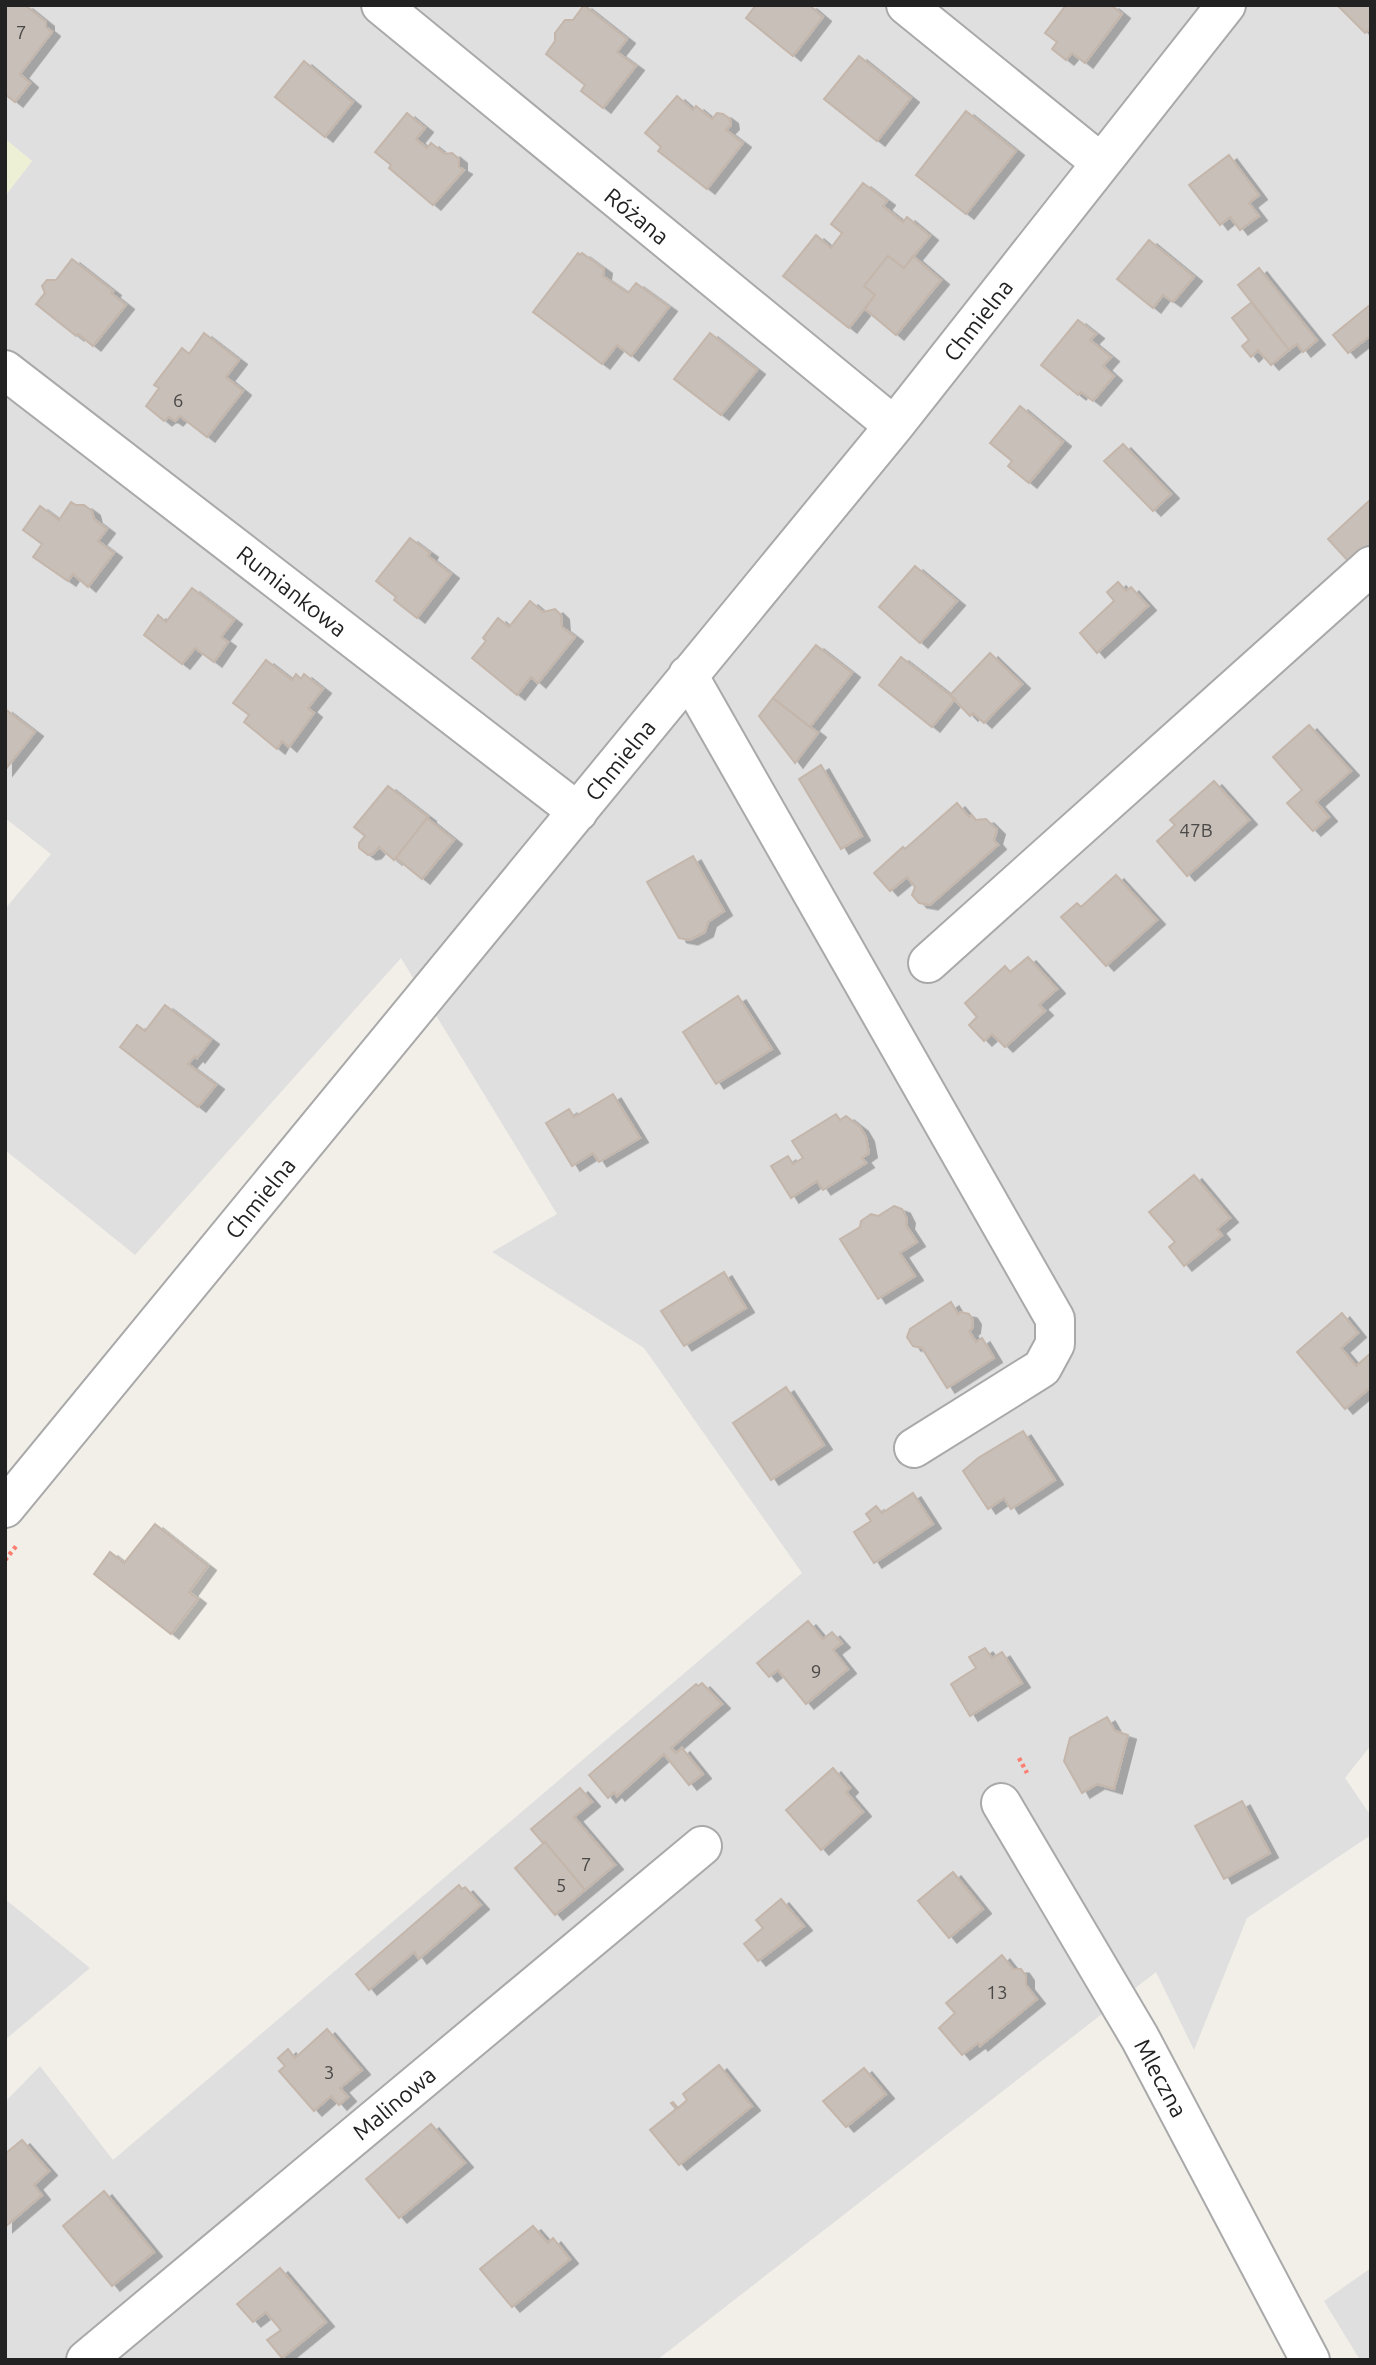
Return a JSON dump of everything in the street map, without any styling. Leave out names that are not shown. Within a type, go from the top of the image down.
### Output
[{"type":"street","name":"Różana","points":[[381,5],[894,426]]},
{"type":"street","points":[[906,5],[1101,163]]},
{"type":"street","name":"Chmielna","points":[[7,1501],[894,426],[1226,5]]},
{"type":"street","name":"Rumiankowa","points":[[5,370],[578,812]]},
{"type":"street","points":[[928,962],[1371,566]]},
{"type":"street","points":[[688,676],[1055,1319],[1055,1344],[1042,1368],[914,1448]]},
{"type":"street","name":"Mleczna","points":[[1001,1803],[1140,2038],[1310,2360]]},
{"type":"street","name":"Malinowa","points":[[86,2360],[702,1846]]},
{"type":"shaded area","points":[[5,5],[1371,5],[1371,1745],[1345,1778],[1371,1816],[1371,1835],[1247,1918],[1194,2050],[1156,1972],[657,2360],[5,2360],[5,2102],[40,2066],[113,2160],[802,1573],[644,1348],[492,1252],[557,1214],[401,958],[135,1255],[5,1150],[5,909],[51,854],[5,818],[5,196],[32,161],[5,139]]},
{"type":"shaded area","points":[[5,1899],[90,1968],[5,2040]]},
{"type":"shaded area","points":[[1371,2268],[1371,2360],[1360,2360],[1324,2301]]},
{"type":"green space","points":[[5,139],[32,161],[5,196]]},
{"type":"building","points":[[5,5],[25,5],[46,22],[46,27],[52,32],[20,74],[30,83],[15,102],[5,94]]},
{"type":"building","points":[[584,5],[627,39],[617,52],[636,66],[603,108],[581,91],[585,85],[546,54],[555,41],[555,33],[565,20],[573,20]]},
{"type":"building","points":[[756,5],[809,5],[823,17],[793,56],[746,18]]},
{"type":"building","points":[[1066,5],[1111,5],[1122,14],[1085,63],[1072,53],[1066,60],[1052,49],[1057,42],[1045,33]]},
{"type":"building","points":[[1337,5],[1371,5],[1371,28],[1365,33]]},
{"type":"building","points":[[859,56],[911,98],[877,141],[824,99]]},
{"type":"building","points":[[304,61],[353,102],[325,137],[275,97]]},
{"type":"building","points":[[677,96],[693,110],[696,106],[712,119],[717,113],[723,114],[730,119],[731,125],[726,130],[743,143],[707,189],[658,151],[661,147],[645,133]]},
{"type":"building","points":[[966,111],[1016,151],[966,214],[916,175]]},
{"type":"building","points":[[407,113],[425,128],[416,139],[427,148],[431,143],[445,154],[452,153],[459,159],[459,167],[464,170],[433,205],[389,168],[391,165],[375,152]]},
{"type":"building","points":[[1229,155],[1259,195],[1249,203],[1259,216],[1240,230],[1230,217],[1220,225],[1189,185]]},
{"type":"building","points":[[863,183],[887,201],[883,206],[903,222],[907,217],[930,236],[904,268],[888,256],[864,286],[875,295],[849,328],[783,276],[816,235],[831,248],[842,233],[831,224]]},
{"type":"building","points":[[1149,240],[1194,277],[1173,302],[1163,295],[1153,308],[1117,279]]},
{"type":"building","points":[[578,253],[604,269],[603,276],[628,293],[636,283],[669,307],[631,356],[617,345],[602,364],[533,312]]},
{"type":"building","points":[[888,256],[904,268],[913,256],[941,280],[896,335],[865,309],[875,295],[864,286]]},
{"type":"building","points":[[72,259],[113,291],[111,293],[126,305],[93,346],[36,304],[45,293],[42,286],[47,280],[56,280]]},
{"type":"building","points":[[1259,268],[1317,340],[1303,352],[1297,344],[1289,350],[1238,285]]},
{"type":"building","points":[[1252,302],[1289,350],[1271,365],[1258,350],[1251,357],[1242,346],[1249,340],[1232,318]]},
{"type":"building","points":[[1371,304],[1371,335],[1348,353],[1333,335]]},
{"type":"building","points":[[1078,320],[1096,334],[1090,340],[1111,357],[1103,366],[1114,376],[1093,401],[1081,392],[1078,395],[1041,365]]},
{"type":"building","points":[[204,333],[239,360],[226,377],[243,391],[207,437],[180,416],[175,421],[169,417],[164,421],[146,406],[159,388],[154,385],[182,348],[189,354]]},
{"type":"building","points":[[710,333],[757,370],[721,415],[674,379]]},
{"type":"building","points":[[1020,406],[1063,442],[1029,483],[1008,466],[1012,461],[990,443]]},
{"type":"building","points":[[1123,444],[1171,494],[1153,511],[1104,461]]},
{"type":"building","points":[[1371,499],[1371,544],[1350,563],[1328,539]]},
{"type":"building","points":[[71,502],[84,505],[92,511],[94,519],[107,529],[98,541],[114,553],[88,587],[73,574],[68,581],[33,557],[42,544],[23,530],[40,506],[59,520]]},
{"type":"building","points":[[410,538],[451,574],[417,618],[376,581]]},
{"type":"building","points":[[915,566],[957,601],[920,643],[879,607]]},
{"type":"building","points":[[1118,582],[1126,591],[1131,587],[1148,606],[1097,653],[1080,633],[1114,601],[1107,592]]},
{"type":"building","points":[[192,588],[234,620],[221,637],[228,642],[214,662],[195,648],[182,664],[144,635],[158,615],[166,622]]},
{"type":"building","points":[[530,601],[543,612],[555,609],[561,615],[562,627],[575,637],[538,683],[531,677],[517,695],[472,658],[486,641],[483,638],[498,618],[509,627]]},
{"type":"building","points":[[816,645],[852,673],[810,727],[773,698]]},
{"type":"building","points":[[990,653],[1022,684],[984,723],[973,713],[970,716],[950,695]]},
{"type":"building","points":[[901,657],[955,699],[932,727],[879,685]]},
{"type":"building","points":[[266,660],[292,680],[296,674],[301,679],[304,674],[323,689],[308,708],[314,713],[289,747],[282,741],[277,749],[244,722],[249,715],[233,703]]},
{"type":"building","points":[[773,698],[818,733],[795,763],[759,716]]},
{"type":"building","points":[[5,709],[35,732],[5,770]]},
{"type":"building","points":[[1309,725],[1351,771],[1316,802],[1329,817],[1313,831],[1287,803],[1302,790],[1273,757]]},
{"type":"building","points":[[821,765],[862,836],[841,849],[799,779]]},
{"type":"building","points":[[1214,781],[1249,820],[1187,876],[1157,841],[1175,825],[1170,820]]},
{"type":"building","points":[[388,786],[428,817],[394,860],[379,847],[373,854],[368,855],[359,848],[359,843],[365,836],[354,827]]},
{"type":"building","points":[[957,803],[969,817],[972,815],[976,820],[986,819],[997,830],[994,840],[998,845],[930,905],[919,903],[912,895],[915,887],[907,877],[890,891],[874,873]]},
{"type":"building","points":[[427,818],[454,840],[422,879],[396,858]]},
{"type":"building","points":[[693,856],[724,911],[708,922],[705,932],[690,940],[679,938],[647,882]]},
{"type":"building","points":[[1116,875],[1157,920],[1106,966],[1061,917],[1077,903],[1081,907]]},
{"type":"building","points":[[1028,957],[1057,989],[1039,1005],[1045,1011],[1005,1047],[992,1034],[984,1041],[969,1025],[977,1017],[965,1003],[1005,966],[1010,972]]},
{"type":"building","points":[[738,996],[772,1049],[716,1084],[683,1032]]},
{"type":"building","points":[[165,1005],[211,1040],[197,1058],[195,1056],[188,1064],[216,1085],[198,1107],[120,1047],[137,1025],[145,1031]]},
{"type":"building","points":[[613,1094],[640,1138],[599,1162],[593,1153],[572,1166],[546,1123],[569,1109],[574,1117]]},
{"type":"building","points":[[836,1114],[840,1120],[846,1116],[860,1127],[866,1137],[869,1153],[862,1158],[866,1163],[823,1190],[817,1181],[791,1198],[771,1166],[788,1156],[793,1164],[803,1158],[792,1141]]},
{"type":"building","points":[[1194,1175],[1230,1218],[1217,1229],[1222,1235],[1184,1266],[1169,1247],[1175,1242],[1149,1212]]},
{"type":"building","points":[[894,1206],[902,1209],[907,1219],[906,1225],[917,1242],[900,1253],[915,1276],[878,1299],[840,1239],[860,1227],[861,1221],[871,1214],[878,1216]]},
{"type":"building","points":[[724,1272],[746,1308],[684,1346],[661,1311]]},
{"type":"building","points":[[951,1302],[958,1314],[969,1314],[973,1320],[972,1329],[969,1331],[976,1342],[982,1338],[994,1358],[947,1388],[922,1348],[913,1346],[907,1337],[910,1329]]},
{"type":"building","points":[[1342,1313],[1358,1333],[1341,1348],[1356,1366],[1371,1353],[1371,1387],[1345,1409],[1297,1352]]},
{"type":"building","points":[[786,1387],[824,1445],[771,1480],[733,1423]]},
{"type":"building","points":[[1023,1431],[1055,1480],[1011,1509],[1004,1498],[988,1509],[963,1471],[978,1458]]},
{"type":"building","points":[[913,1493],[933,1524],[874,1563],[854,1532],[871,1521],[866,1514],[876,1506],[882,1513]]},
{"type":"building","points":[[155,1524],[208,1566],[189,1592],[198,1599],[171,1634],[94,1574],[110,1552],[124,1563]]},
{"type":"building","points":[[808,1621],[823,1639],[832,1632],[842,1643],[833,1650],[848,1669],[806,1704],[778,1670],[769,1677],[757,1663]]},
{"type":"building","points":[[985,1648],[992,1658],[1002,1652],[1022,1683],[970,1716],[951,1684],[976,1668],[969,1657]]},
{"type":"building","points":[[702,1683],[722,1704],[671,1748],[676,1753],[682,1748],[703,1774],[689,1785],[664,1754],[617,1796],[614,1792],[608,1798],[589,1775],[696,1684],[698,1686]]},
{"type":"building","points":[[1107,1717],[1115,1731],[1128,1735],[1114,1789],[1097,1784],[1082,1793],[1064,1761],[1070,1738]]},
{"type":"building","points":[[833,1768],[850,1788],[846,1792],[863,1812],[821,1850],[786,1810]]},
{"type":"building","points":[[580,1788],[592,1802],[574,1817],[615,1865],[585,1890],[531,1829]]},
{"type":"building","points":[[1242,1801],[1270,1853],[1224,1879],[1195,1826]]},
{"type":"building","points":[[545,1842],[585,1890],[555,1915],[515,1868]]},
{"type":"building","points":[[953,1872],[983,1909],[949,1938],[918,1901]]},
{"type":"building","points":[[459,1885],[462,1889],[465,1887],[481,1905],[419,1959],[414,1952],[369,1990],[356,1974]]},
{"type":"building","points":[[781,1899],[804,1926],[758,1961],[744,1944],[763,1928],[756,1920]]},
{"type":"building","points":[[1002,1955],[1013,1969],[1021,1969],[1026,1976],[1026,1985],[1037,1999],[980,2046],[978,2043],[962,2055],[939,2028],[955,2013],[946,2003]]},
{"type":"building","points":[[327,2029],[362,2070],[340,2088],[348,2097],[339,2105],[331,2096],[314,2111],[279,2071],[285,2066],[278,2058],[288,2049],[295,2058]]},
{"type":"building","points":[[719,2065],[752,2106],[679,2165],[650,2130],[676,2109],[671,2103],[678,2108],[687,2100],[683,2094]]},
{"type":"building","points":[[864,2068],[886,2094],[846,2127],[823,2101]]},
{"type":"building","points":[[431,2124],[465,2163],[399,2218],[366,2179]]},
{"type":"building","points":[[22,2140],[49,2171],[34,2185],[42,2195],[5,2227],[5,2154]]},
{"type":"building","points":[[104,2191],[154,2252],[112,2286],[63,2226]]},
{"type":"building","points":[[533,2226],[548,2243],[553,2238],[570,2259],[512,2307],[480,2269]]},
{"type":"building","points":[[280,2268],[326,2322],[282,2358],[267,2340],[281,2330],[266,2312],[253,2322],[237,2304]]}]
